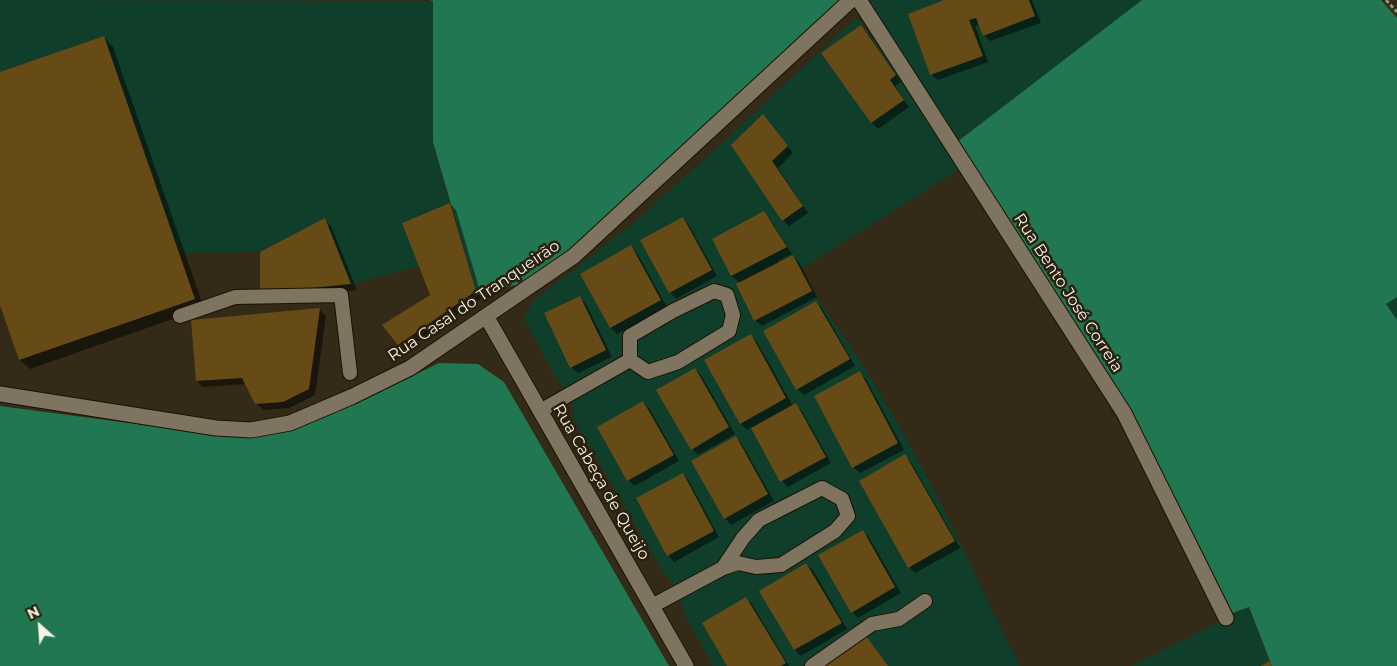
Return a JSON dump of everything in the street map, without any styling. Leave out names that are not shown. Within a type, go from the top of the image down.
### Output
[{"type":"street","name":"Rua Casal do Tranqueirão","points":[[0,394],[216,428],[252,430],[290,423],[376,384],[410,368],[574,256],[851,0]]},
{"type":"street","name":"Rua Bento José Correia","points":[[859,0],[1124,413],[1226,618]]},
{"type":"street","name":"Rua Cabeça de Queijo","points":[[486,316],[686,666]]},
{"type":"lane","points":[[714,291],[726,295],[733,315],[729,331],[678,362],[648,372],[630,360],[630,336],[673,310],[714,291]]},
{"type":"lane","points":[[180,316],[235,297],[341,295],[350,373]]},
{"type":"lane","points":[[540,411],[630,360]]},
{"type":"lane","points":[[652,606],[723,568],[738,563],[756,567],[781,565],[836,531],[848,516],[842,499],[822,488],[760,520],[744,538],[723,568]]},
{"type":"lane","points":[[812,666],[872,624],[899,619],[925,602]]},
{"type":"path","points":[[1386,0],[1397,12]]},
{"type":"green space","points":[[0,0],[433,1],[433,142],[450,203],[402,223],[419,266],[351,284],[325,218],[260,252],[180,253],[104,36],[0,72]]},
{"type":"green space","points":[[429,0],[841,0],[573,252],[525,284],[476,291],[433,142],[433,1]]},
{"type":"green space","points":[[872,0],[1142,0],[957,142],[870,2]]},
{"type":"green space","points":[[1142,0],[1381,0],[1397,18],[1397,297],[1386,304],[1397,320],[1397,666],[1272,666],[1249,607],[1230,614],[1131,416],[957,142]]},
{"type":"green space","points":[[857,17],[906,85],[961,168],[801,269],[893,415],[949,522],[1020,666],[713,666],[684,612],[679,591],[664,574],[574,420],[571,394],[556,378],[524,319],[532,302],[631,225]]},
{"type":"green space","points":[[1397,297],[1397,320],[1386,304]]},
{"type":"green space","points":[[439,363],[478,364],[504,382],[669,666],[0,666],[0,406],[243,438],[295,429],[355,404]]},
{"type":"green space","points":[[1248,607],[1272,666],[1132,666]]},
{"type":"building","points":[[944,0],[1029,0],[1035,16],[983,36],[976,18],[969,20],[983,56],[930,75],[908,14]]},
{"type":"building","points":[[861,25],[896,75],[890,80],[904,100],[871,123],[821,53]]},
{"type":"building","points":[[104,36],[195,299],[19,360],[0,305],[0,72]]},
{"type":"building","points":[[763,114],[788,146],[772,161],[803,206],[782,221],[731,145]]},
{"type":"building","points":[[450,203],[476,291],[398,345],[382,325],[430,295],[402,223]]},
{"type":"building","points":[[764,211],[787,247],[731,276],[712,239]]},
{"type":"building","points":[[683,217],[712,270],[669,293],[640,240]]},
{"type":"building","points":[[325,218],[351,284],[260,293],[260,252]]},
{"type":"building","points":[[631,245],[661,300],[610,328],[580,274]]},
{"type":"building","points":[[793,255],[812,291],[754,321],[736,284]]},
{"type":"building","points":[[580,296],[606,350],[570,368],[544,313]]},
{"type":"building","points":[[816,301],[850,359],[796,390],[763,331]]},
{"type":"building","points":[[320,308],[309,389],[283,402],[255,404],[242,378],[196,381],[191,320]]},
{"type":"building","points":[[751,334],[786,398],[740,424],[704,360]]},
{"type":"building","points":[[695,368],[729,427],[691,450],[656,390]]},
{"type":"building","points":[[860,371],[898,443],[852,468],[814,396]]},
{"type":"building","points":[[643,401],[674,455],[627,481],[597,427]]},
{"type":"building","points":[[796,403],[826,457],[780,482],[751,428]]},
{"type":"building","points":[[736,436],[768,494],[724,519],[691,461]]},
{"type":"building","points":[[905,454],[955,541],[908,568],[859,481]]},
{"type":"building","points":[[683,473],[714,531],[667,556],[636,498]]},
{"type":"building","points":[[863,530],[895,587],[851,613],[818,555]]},
{"type":"building","points":[[806,563],[842,623],[794,650],[759,591]]},
{"type":"building","points":[[746,597],[786,663],[781,666],[727,666],[702,623]]},
{"type":"building","points":[[866,636],[888,666],[824,666]]},
{"type":"building","points":[[1270,661],[1272,666],[1260,666]]}]
